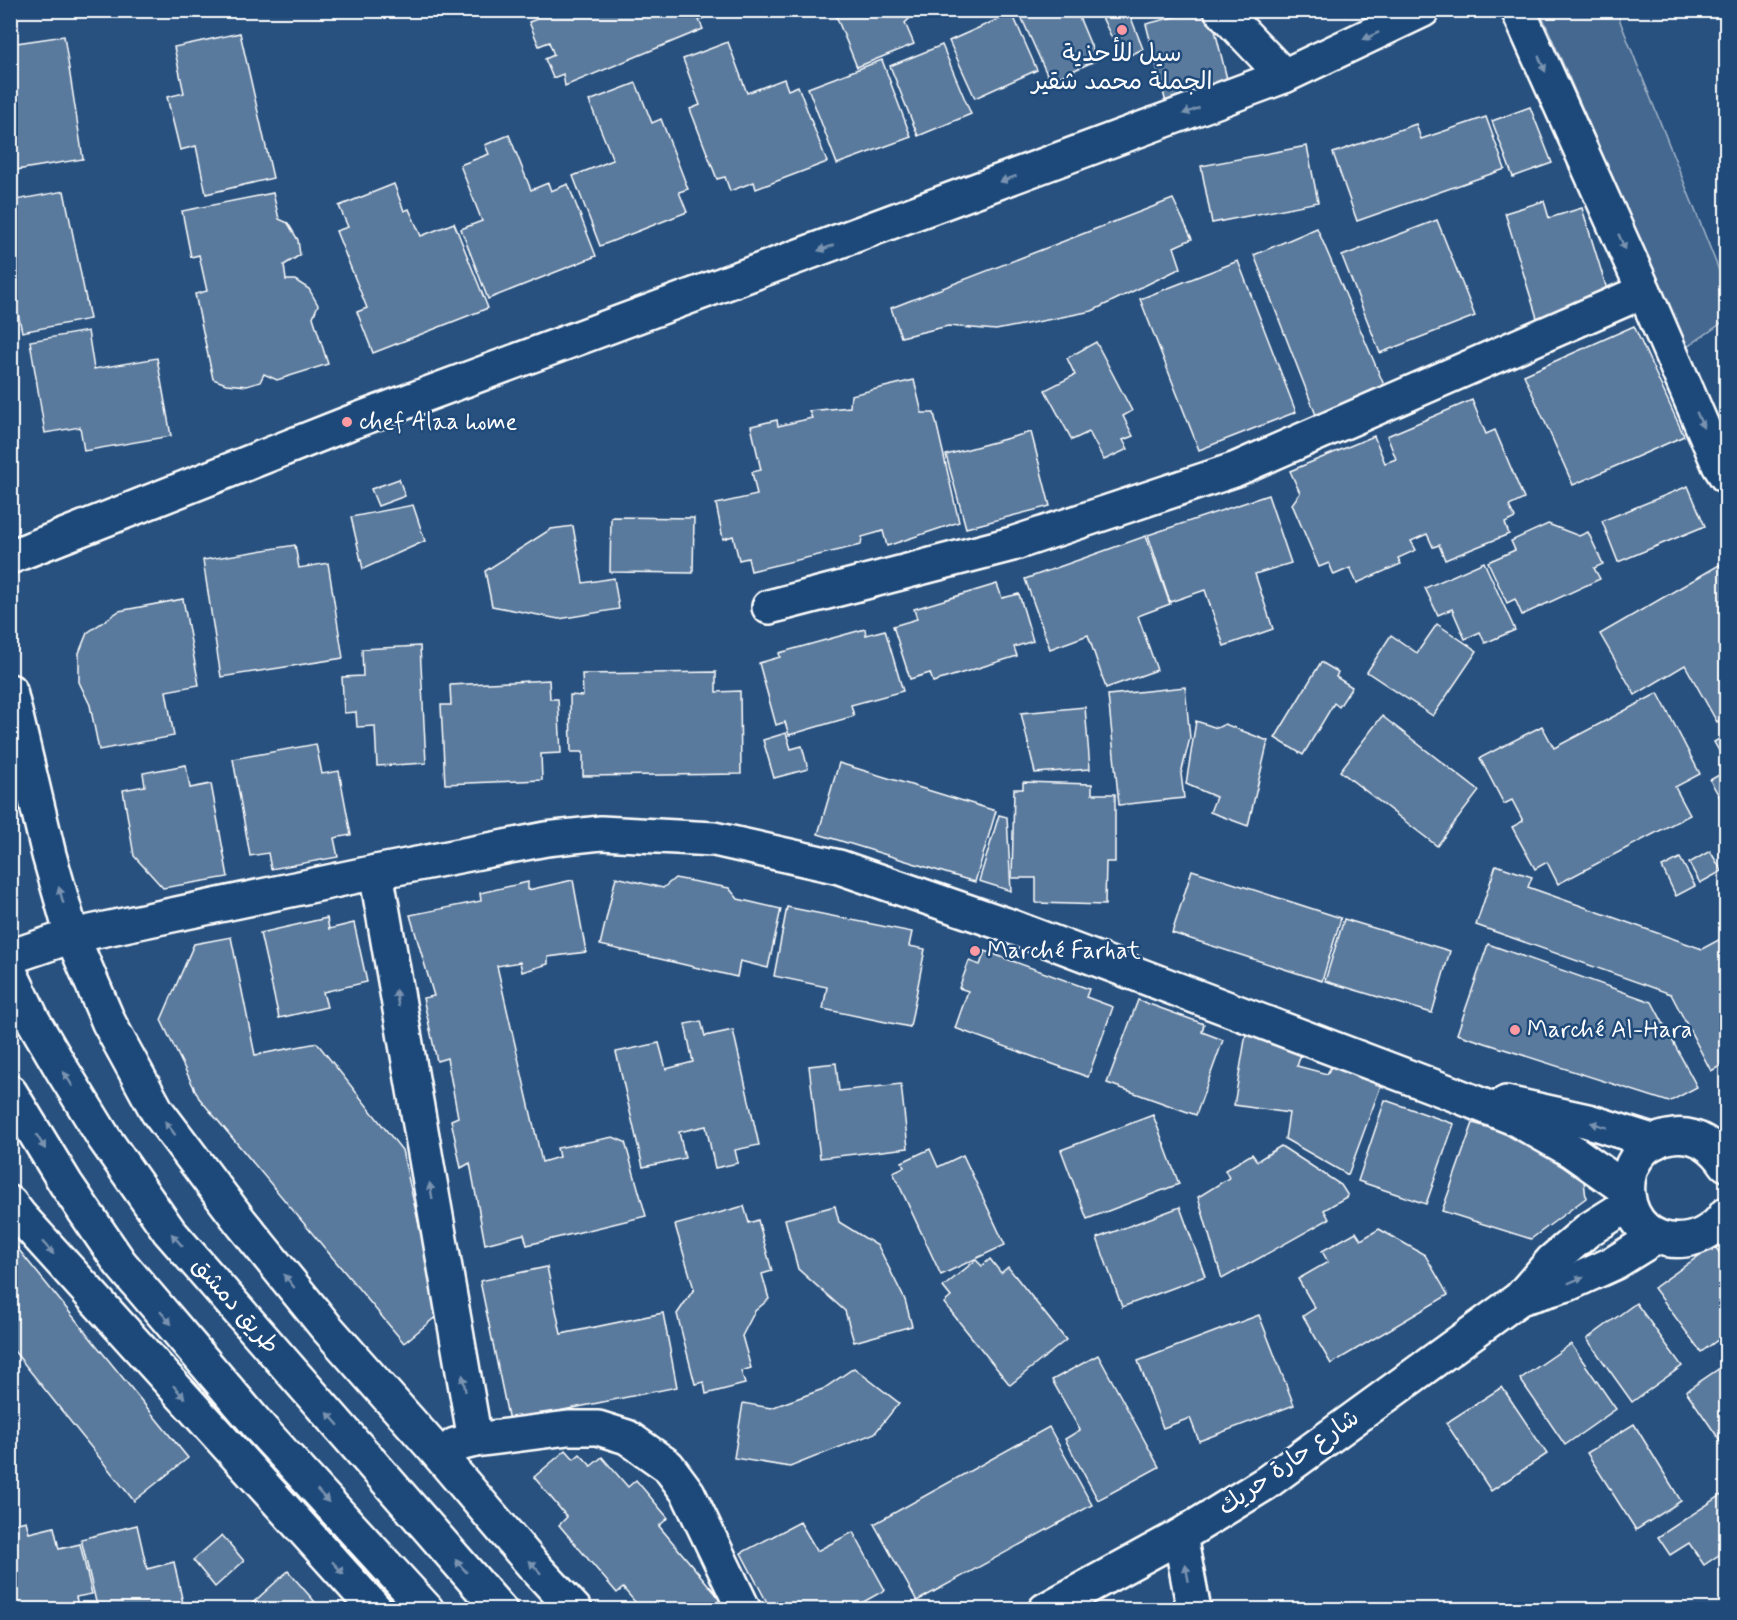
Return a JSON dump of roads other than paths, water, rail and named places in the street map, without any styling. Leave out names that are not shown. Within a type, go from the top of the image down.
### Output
[{"type":"main road","points":[[1221,10],[1284,76]]},
{"type":"main road","points":[[10,557],[349,423],[1284,76],[1423,10]]},
{"type":"main road","points":[[1518,10],[1719,465],[1726,476]]},
{"type":"main road","points":[[768,606],[1012,544],[1234,470],[1644,291]]},
{"type":"main road","points":[[10,691],[49,855],[72,936],[109,1023],[157,1111],[240,1221],[326,1327],[533,1565],[575,1610]]},
{"type":"main road","points":[[10,957],[72,936],[546,839],[601,833],[714,839],[839,867],[1004,924],[1451,1093],[1514,1118],[1572,1151],[1628,1197]]},
{"type":"main road","points":[[376,872],[475,1440]]},
{"type":"main road","name":"طريق دمشق","points":[[10,972],[33,1020],[61,1068],[104,1138],[169,1231],[500,1610]]},
{"type":"main road","points":[[10,1092],[66,1184],[120,1263],[262,1430],[427,1610]]},
{"type":"main road","points":[[1451,1093],[1521,1105],[1588,1121],[1655,1142]]},
{"type":"main road","points":[[1721,1232],[1672,1242],[1656,1237],[1635,1217],[1628,1197],[1628,1176],[1634,1162],[1643,1151],[1655,1142],[1680,1136],[1705,1142],[1724,1154]]},
{"type":"main road","name":"شارع حارة حريك","points":[[1046,1610],[1180,1536],[1266,1483],[1520,1298],[1552,1261],[1628,1197]]},
{"type":"main road","points":[[10,1203],[376,1610]]},
{"type":"main road","name":"شارع حارة حريك","points":[[1520,1298],[1568,1284],[1614,1263],[1656,1237]]},
{"type":"main road","points":[[435,1450],[475,1440],[568,1428],[598,1428],[627,1437],[668,1466],[688,1493],[744,1610]]},
{"type":"main road","points":[[1180,1536],[1194,1610]]},
{"type":"place","name":"سيل للأحذية الجملة محمد شقير","points":[[1122,30]]},
{"type":"place","name":"chef Alaa home","points":[[347,422]]},
{"type":"place","name":"Marché Farhat","points":[[975,951]]},
{"type":"place","name":"Marché Al-Hara","points":[[1515,1030]]}]
